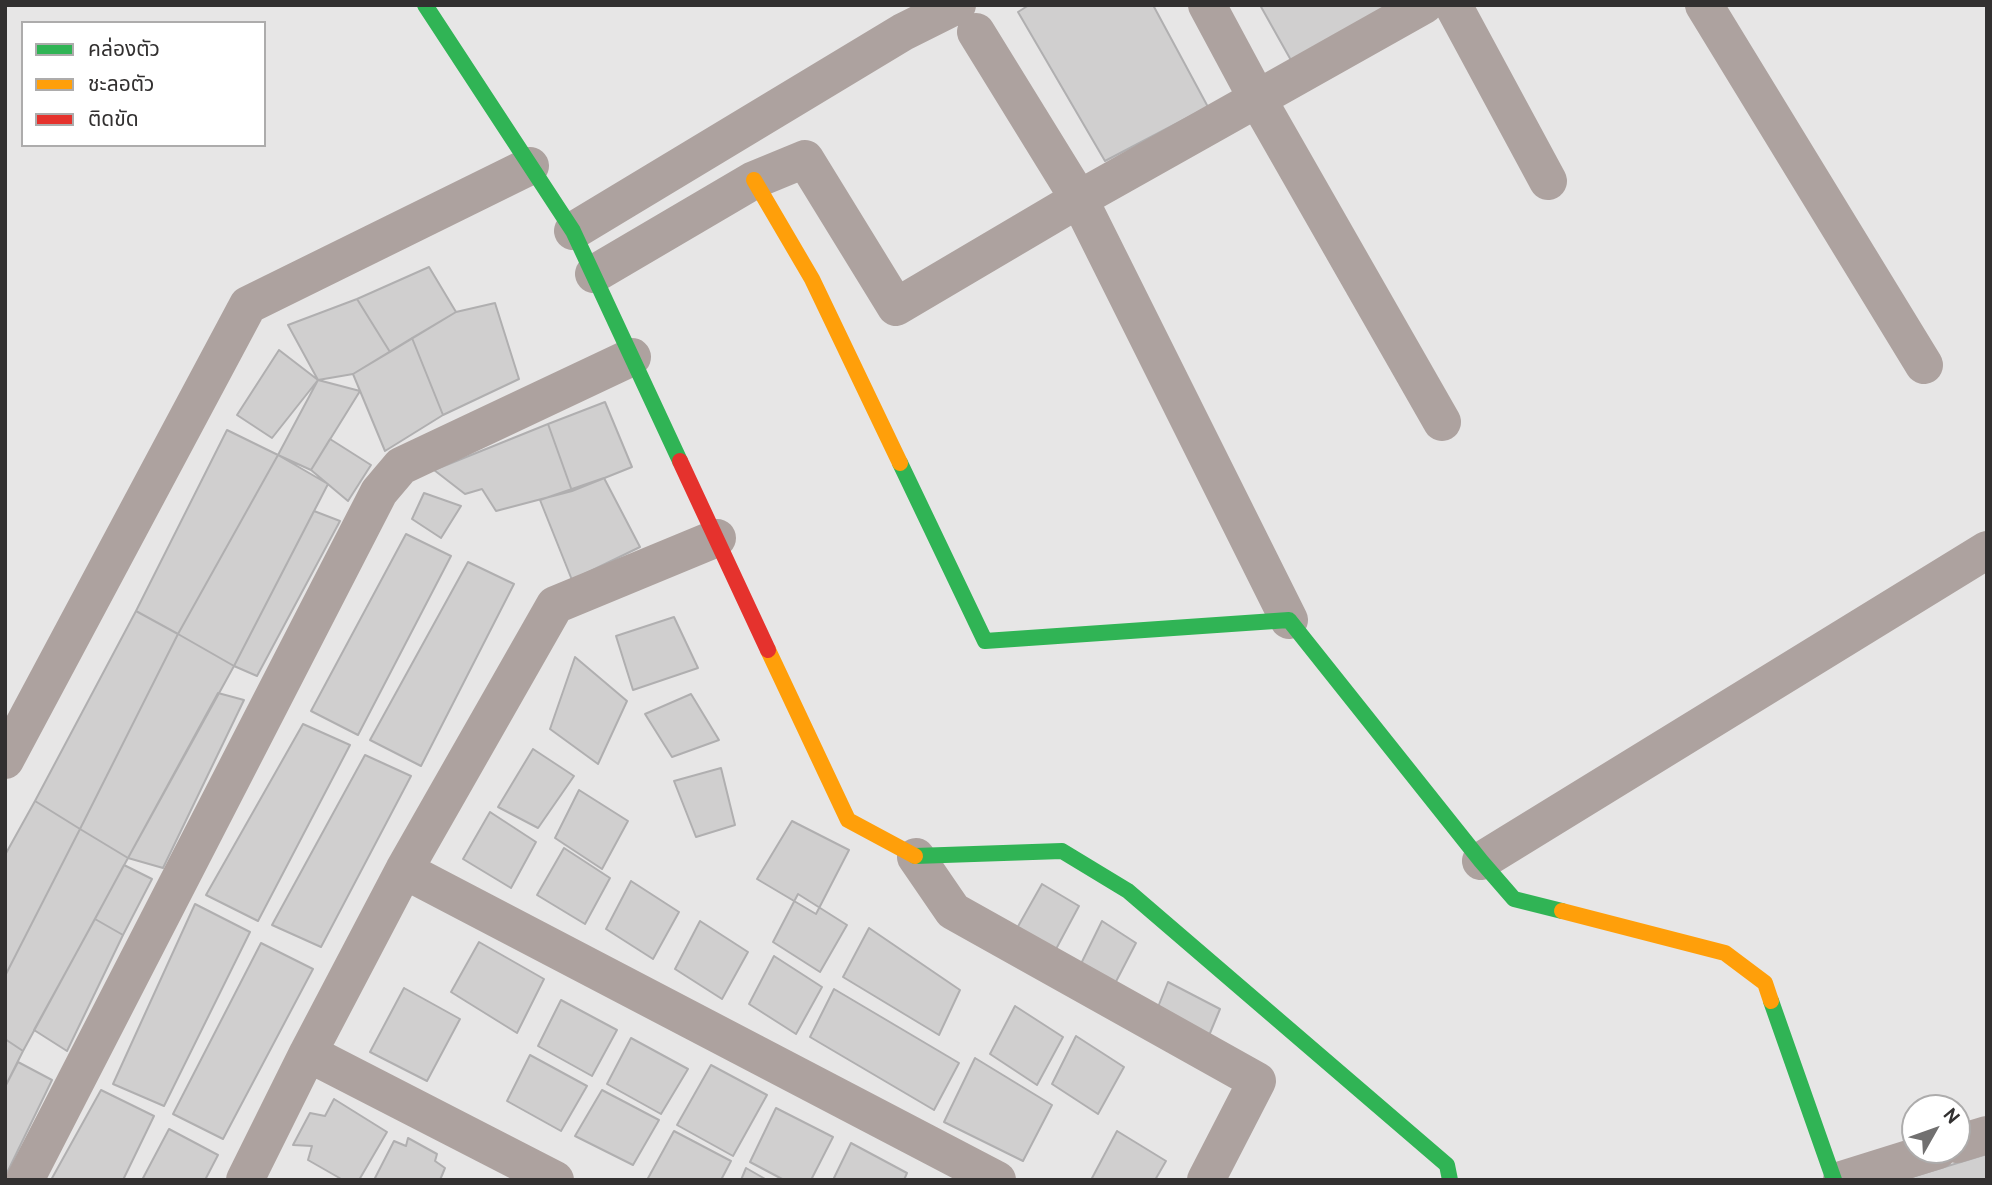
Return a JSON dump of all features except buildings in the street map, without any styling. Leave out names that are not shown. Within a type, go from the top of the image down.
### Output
[{"type":"street","points":[[425,5],[573,231],[848,820],[916,858],[953,911],[1257,1081],[1206,1180]]},
{"type":"street","points":[[1207,5],[1258,100],[1443,422]]},
{"type":"street","points":[[593,274],[754,180],[805,159],[896,307],[1079,199],[1424,5]]},
{"type":"street","points":[[1453,5],[1548,181]]},
{"type":"street","points":[[1704,5],[1924,365]]},
{"type":"street","points":[[573,231],[904,32],[966,19],[1079,199],[1289,620],[1514,900],[1725,953],[1765,983],[1834,1180]]},
{"type":"street","points":[[5,760],[248,305],[530,166]]},
{"type":"street","points":[[754,180],[812,279],[985,642],[1289,620]]},
{"type":"street","points":[[24,1180],[379,492],[401,466],[632,357]]},
{"type":"street","points":[[245,1180],[404,870],[555,605],[717,538]]},
{"type":"street","points":[[1480,861],[1987,550]]},
{"type":"street","points":[[916,858],[1062,851],[1128,891],[1447,1165],[1450,1180]]},
{"type":"street","points":[[404,870],[997,1180]]},
{"type":"street","points":[[308,1053],[555,1180]]},
{"type":"street","points":[[1842,1180],[1901,1162]]},
{"type":"traffic: fast","points":[[425,5],[573,231],[680,461]]},
{"type":"traffic: fast","points":[[900,463],[985,641],[1289,620],[1514,899],[1562,911]]},
{"type":"traffic: fast","points":[[915,856],[1062,851],[1128,891],[1447,1165],[1450,1180]]},
{"type":"traffic: fast","points":[[1771,1001],[1834,1180]]},
{"type":"traffic: slow","points":[[754,180],[812,279],[900,463]]},
{"type":"traffic: slow","points":[[768,650],[848,820],[915,856]]},
{"type":"traffic: slow","points":[[1562,911],[1725,953],[1765,983],[1771,1001]]},
{"type":"traffic: jam","points":[[680,461],[768,650]]}]
